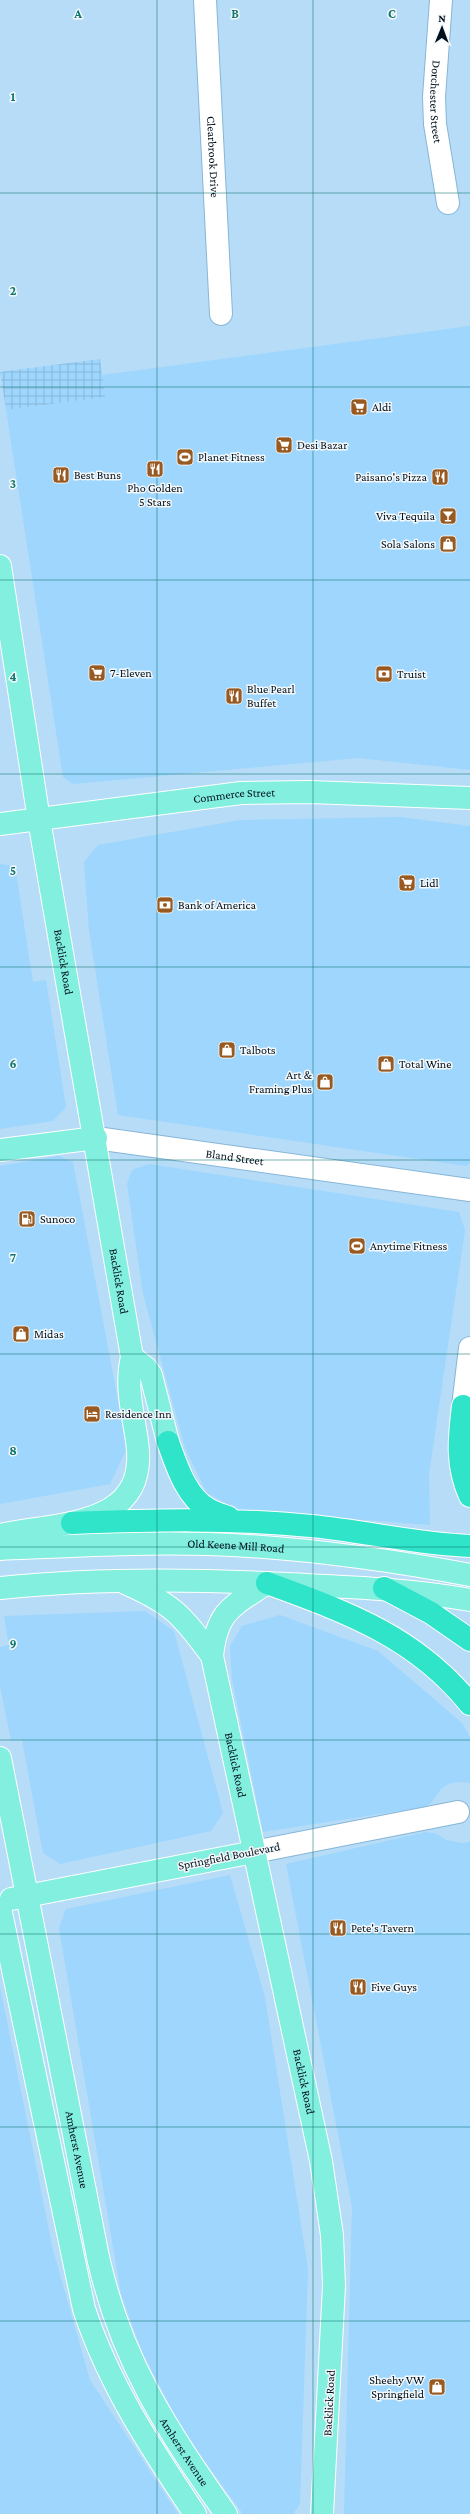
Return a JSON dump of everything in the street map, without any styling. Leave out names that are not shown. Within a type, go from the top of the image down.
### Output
[{"type":"highway","points":[[463,1406],[459,1442],[460,1465],[470,1496]]},
{"type":"highway","points":[[168,1442],[185,1482],[195,1497],[207,1509],[237,1520]]},
{"type":"highway","points":[[72,1523],[161,1519],[237,1520],[311,1526],[470,1546]]},
{"type":"highway","points":[[267,1583],[347,1612],[392,1636],[437,1668],[470,1704]]},
{"type":"highway","points":[[384,1588],[431,1613],[470,1640]]},
{"type":"main road","name":"Backlick Road","points":[[0,566],[39,820],[96,1138],[132,1357],[128,1376],[138,1449],[135,1479],[118,1505],[104,1514],[72,1523],[0,1535]]},
{"type":"main road","name":"Commerce Street","points":[[0,824],[39,820],[176,800],[249,793],[310,792],[470,798]]},
{"type":"main road","name":"Bland Street","points":[[0,1150],[96,1138]]},
{"type":"main road","points":[[132,1357],[146,1368],[151,1375],[168,1442]]},
{"type":"main road","name":"Old Keene Mill Road","points":[[0,1549],[143,1543],[210,1544],[335,1554],[470,1575]]},
{"type":"main road","points":[[0,1588],[119,1580],[164,1579],[384,1588],[425,1592],[470,1600]]},
{"type":"main road","points":[[119,1580],[168,1604],[193,1630],[212,1656]]},
{"type":"main road","points":[[212,1656],[215,1634],[226,1612],[267,1583]]},
{"type":"main road","name":"Backlick Road","points":[[212,1656],[321,2161],[332,2235],[334,2286],[321,2512]]},
{"type":"main road","name":"Amherst Avenue","points":[[0,1758],[109,2302],[128,2353],[160,2416],[226,2514]]},
{"type":"main road","name":"Springfield Boulevard","points":[[0,1901],[254,1852]]},
{"type":"main road","name":"Amherst Avenue","points":[[0,1908],[84,2309],[101,2357],[125,2405],[195,2514]]},
{"type":"street","name":"Clearbrook Drive","points":[[205,0],[221,314]]},
{"type":"street","name":"Dorchester Street","points":[[441,0],[434,97],[437,140],[448,203]]},
{"type":"street","name":"Bland Street","points":[[96,1138],[470,1190]]},
{"type":"street","points":[[463,1406],[470,1348]]},
{"type":"street","name":"Springfield Boulevard","points":[[254,1852],[458,1812]]},
{"type":"shaded area","points":[[470,326],[470,770],[358,758],[73,784],[63,777],[6,410],[104,397],[102,375]]},
{"type":"shaded area","points":[[100,359],[105,397],[6,410],[0,372]]},
{"type":"shaded area","points":[[400,817],[470,826],[470,1163],[466,1166],[118,1115],[89,930],[84,862],[98,845],[240,820]]},
{"type":"shaded area","points":[[0,864],[15,866],[33,982],[46,980],[66,1107],[53,1121],[0,1129]]},
{"type":"shaded area","points":[[59,1156],[73,1162],[127,1448],[110,1484],[0,1504],[0,1166]]},
{"type":"shaded area","points":[[149,1164],[459,1212],[465,1230],[429,1474],[430,1525],[238,1510],[207,1493],[185,1448],[143,1294],[127,1184],[132,1170]]},
{"type":"shaded area","points":[[145,1611],[174,1631],[223,1813],[211,1831],[60,1864],[43,1853],[22,1740],[11,1741],[0,1685],[0,1647],[9,1645],[4,1616]]},
{"type":"shaded area","points":[[280,1615],[378,1651],[462,1723],[470,1737],[470,1783],[458,1782],[448,1784],[441,1789],[431,1803],[424,1807],[263,1832],[232,1679],[230,1646],[242,1626]]},
{"type":"shaded area","points":[[426,1832],[437,1834],[446,1840],[462,1843],[470,1842],[470,2514],[344,2514],[352,2207],[286,1864]]},
{"type":"shaded area","points":[[230,1875],[265,1997],[308,2269],[300,2504],[293,2514],[243,2514],[183,2431],[143,2354],[121,2294],[59,1928],[66,1909]]},
{"type":"shaded area","points":[[0,1987],[53,2250],[90,2380],[178,2514],[0,2514]]},
{"type":"place","name":"Aldi","points":[[359,407]]},
{"type":"place","name":"Desi Bazar","points":[[284,445]]},
{"type":"place","name":"Planet Fitness","points":[[185,457]]},
{"type":"place","name":"Pho Golden 5 Stars","points":[[155,469]]},
{"type":"place","name":"Best Buns","points":[[61,475]]},
{"type":"place","name":"Paisano's Pizza","points":[[440,477]]},
{"type":"place","name":"Viva Tequila","points":[[448,516]]},
{"type":"place","name":"Sola Salons","points":[[448,544]]},
{"type":"place","name":"7-Eleven","points":[[97,673]]},
{"type":"place","name":"Truist","points":[[384,674]]},
{"type":"place","name":"Blue Pearl Buffet","points":[[234,696]]},
{"type":"place","name":"Lidl","points":[[407,883]]},
{"type":"place","name":"Bank of America","points":[[165,905]]},
{"type":"place","name":"Talbots","points":[[227,1050]]},
{"type":"place","name":"Total Wine","points":[[386,1064]]},
{"type":"place","name":"Art & Framing Plus","points":[[325,1082]]},
{"type":"place","name":"Sunoco","points":[[27,1219]]},
{"type":"place","name":"Anytime Fitness","points":[[357,1246]]},
{"type":"place","name":"Midas","points":[[21,1334]]},
{"type":"place","name":"Residence Inn","points":[[92,1414]]},
{"type":"place","name":"Pete's Tavern","points":[[338,1928]]},
{"type":"place","name":"Five Guys","points":[[358,1987]]},
{"type":"place","name":"Sheehy VW Springfield","points":[[437,2387]]}]
